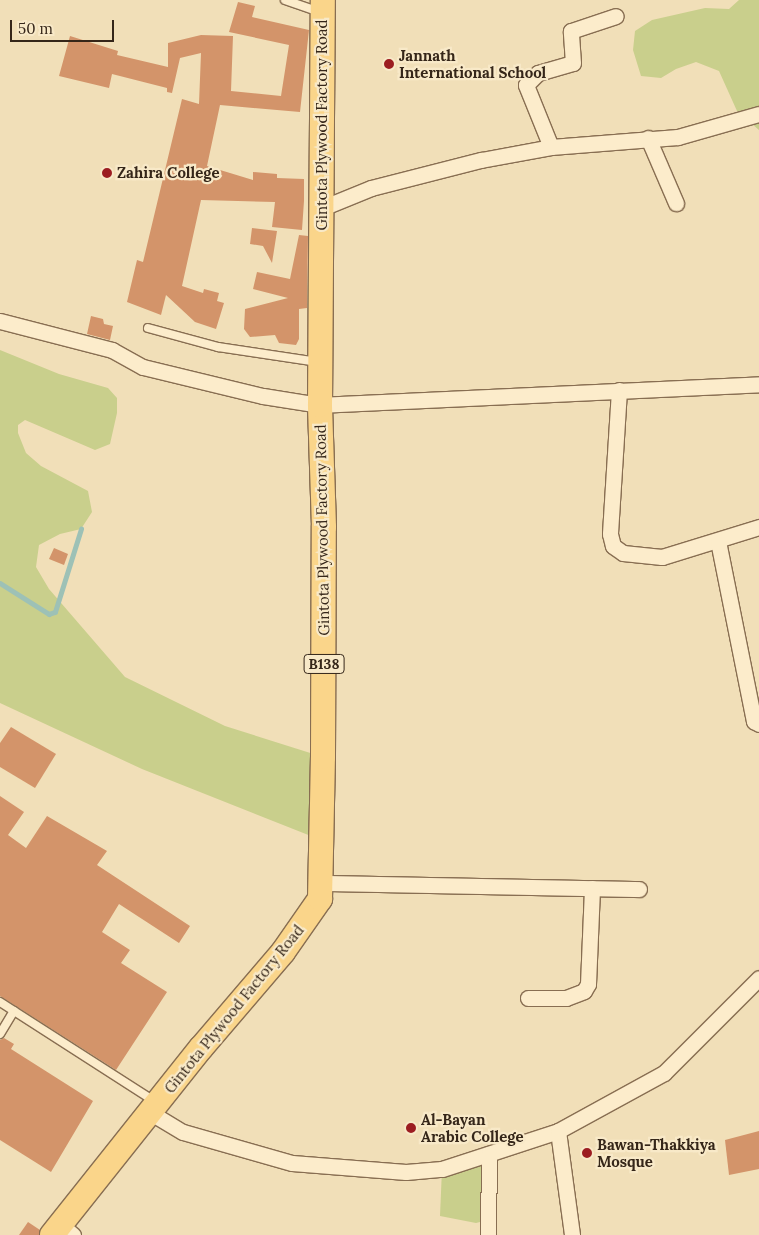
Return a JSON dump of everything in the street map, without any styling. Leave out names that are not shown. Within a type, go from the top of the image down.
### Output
[{"type":"main road","name":"Gintota Plywood Factory Road","points":[[62,1231],[154,1108],[283,952],[320,900],[322,883],[324,527],[320,405],[322,6]]},
{"type":"street","points":[[551,146],[526,85],[538,74],[573,63],[571,31],[616,16]]},
{"type":"street","points":[[322,208],[371,188],[481,160],[551,146],[648,138],[678,138],[759,114]]},
{"type":"street","points":[[648,138],[676,203]]},
{"type":"street","points":[[0,320],[112,350],[143,367],[263,396],[320,405],[759,384]]},
{"type":"street","points":[[619,390],[610,534],[613,546],[623,553],[662,557],[759,527]]},
{"type":"street","points":[[718,541],[754,721],[759,724]]},
{"type":"street","points":[[322,883],[640,889]]},
{"type":"street","points":[[528,998],[566,998],[584,991],[588,984],[592,888]]},
{"type":"street","points":[[154,1108],[183,1132],[292,1163],[406,1172],[442,1169],[558,1130],[664,1073],[759,978]]},
{"type":"street","points":[[558,1130],[572,1235]]},
{"type":"street","points":[[488,1235],[489,1154]]},
{"type":"lane","points":[[285,0],[322,6]]},
{"type":"lane","points":[[148,328],[218,347],[320,362]]},
{"type":"lane","points":[[0,1002],[154,1108]]},
{"type":"lane","points":[[0,1034],[14,1011]]},
{"type":"green space","points":[[739,0],[759,0],[759,130],[737,111],[719,71],[696,62],[676,69],[661,78],[641,76],[633,50],[635,31],[652,20],[705,8],[729,9]]},
{"type":"green space","points":[[0,350],[59,374],[108,388],[117,398],[117,413],[110,444],[95,450],[25,420],[18,425],[18,433],[26,453],[41,466],[88,491],[92,512],[81,529],[60,534],[39,545],[36,567],[49,589],[125,677],[225,726],[323,757],[321,840],[142,769],[0,703]]},
{"type":"green space","points":[[489,1154],[488,1220],[476,1223],[440,1216],[442,1169]]},
{"type":"building","points":[[238,2],[255,6],[252,17],[309,30],[300,112],[220,105],[207,166],[253,180],[253,172],[277,174],[277,178],[304,179],[304,201],[302,230],[272,227],[275,202],[201,200],[182,286],[203,293],[204,289],[219,293],[217,301],[224,303],[216,329],[195,322],[166,295],[161,315],[127,302],[137,260],[143,262],[182,99],[199,104],[201,53],[180,58],[172,93],[167,92],[167,88],[112,74],[109,88],[59,76],[70,36],[118,51],[117,55],[168,67],[168,43],[201,35],[233,36],[231,91],[281,96],[289,45],[229,32]]},
{"type":"building","points":[[252,228],[277,231],[272,263],[263,246],[250,244]]},
{"type":"building","points":[[299,235],[308,236],[307,308],[299,309],[299,339],[296,345],[279,343],[275,335],[250,337],[244,329],[245,309],[288,298],[253,289],[257,272],[290,279]]},
{"type":"building","points":[[91,316],[103,319],[104,324],[113,326],[110,340],[87,334]]},
{"type":"building","points":[[54,548],[68,554],[64,565],[49,559]]},
{"type":"building","points":[[11,727],[56,754],[35,788],[0,767],[0,743]]},
{"type":"building","points":[[0,796],[24,812],[8,835],[26,848],[47,816],[107,851],[97,865],[190,926],[179,943],[119,904],[102,932],[130,950],[121,963],[167,992],[116,1070],[0,996]]},
{"type":"building","points":[[4,1038],[14,1044],[11,1049],[93,1101],[51,1172],[0,1140],[0,1040]]},
{"type":"building","points":[[759,1131],[759,1169],[729,1175],[725,1140]]},
{"type":"building","points":[[28,1222],[40,1230],[39,1235],[19,1235]]},
{"type":"waterway","points":[[0,583],[49,614],[55,612],[81,529]]},
{"type":"place","name":"Jannath International School","points":[[389,64]]},
{"type":"place","name":"Zahira College","points":[[107,173]]},
{"type":"place","name":"Al-Bayan Arabic College","points":[[411,1128]]},
{"type":"place","name":"Bawan-Thakkiya Mosque","points":[[587,1153]]}]
